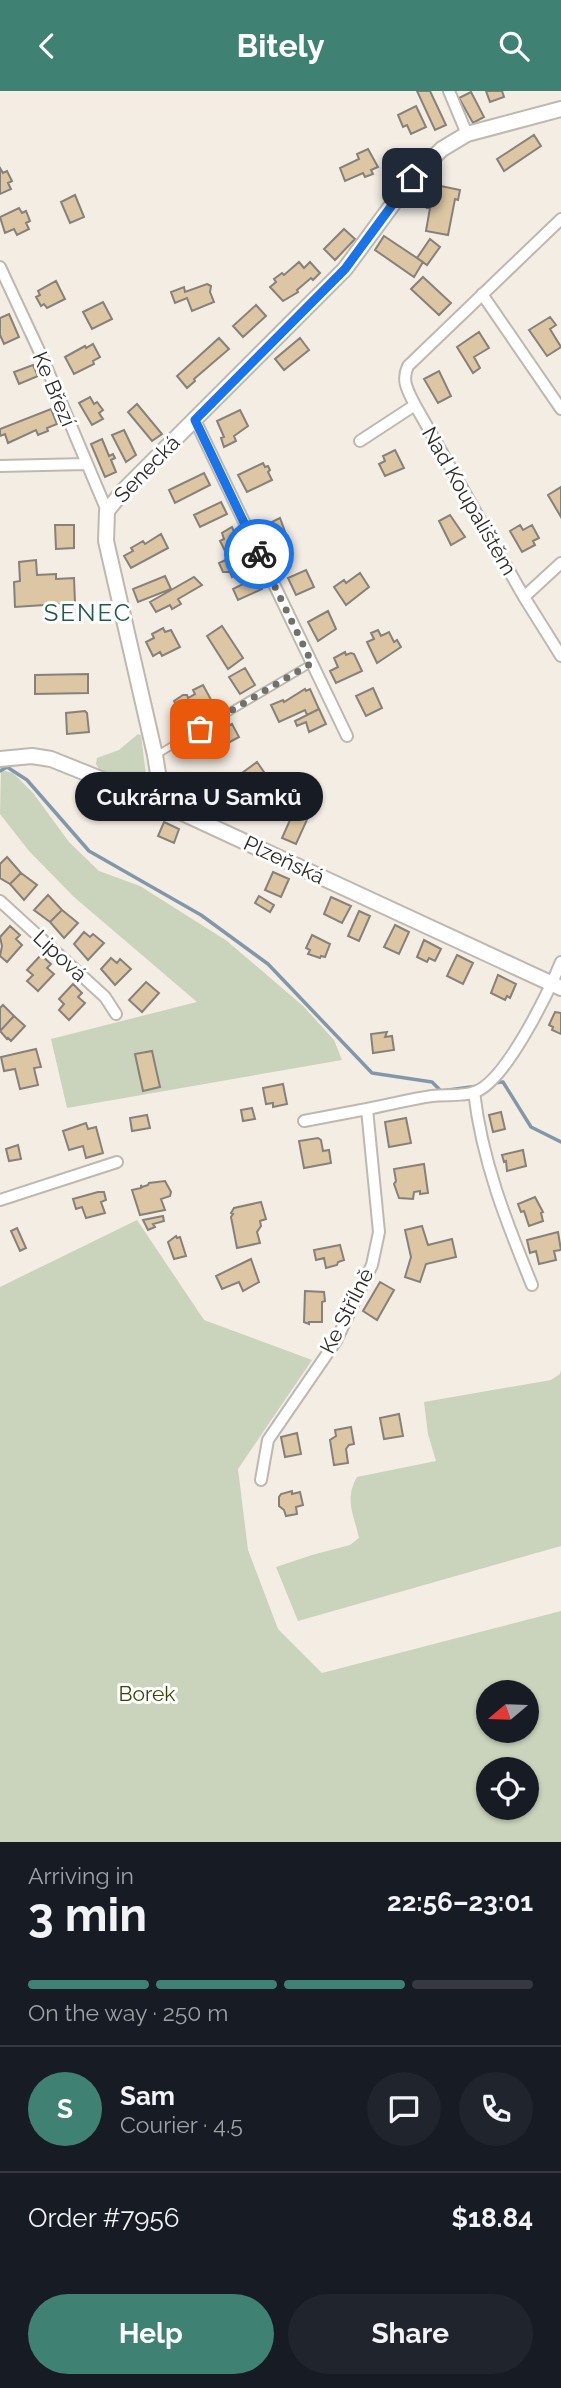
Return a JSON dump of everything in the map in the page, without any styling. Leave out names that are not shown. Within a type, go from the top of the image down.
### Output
[{"type":"street","points":[[449,91],[467,134]]},
{"type":"street","name":"Senecká","points":[[107,510],[345,269],[412,178],[442,149],[467,134],[561,109]]},
{"type":"street","name":"Nad Koupalištěm","points":[[561,219],[408,366],[404,374],[415,405],[524,597],[561,656]]},
{"type":"street","name":"Ke Březí","points":[[0,267],[4,287],[41,357],[107,510]]},
{"type":"street","points":[[482,294],[561,409]]},
{"type":"street","name":"Nad Koupalištěm","points":[[360,440],[415,405]]},
{"type":"street","points":[[195,420],[347,736]]},
{"type":"street","points":[[0,466],[86,464]]},
{"type":"street","points":[[107,510],[106,541],[155,755],[163,804]]},
{"type":"street","name":"Nad Koupalištěm","points":[[524,597],[561,563]]},
{"type":"street","name":"Plzeňská","points":[[0,759],[33,756],[51,759],[163,804],[556,986]]},
{"type":"street","name":"Lipová","points":[[0,901],[105,997],[116,1014]]},
{"type":"street","points":[[304,1121],[431,1096],[474,1092],[493,1080],[505,1065],[556,986],[561,962]]},
{"type":"street","points":[[474,1092],[486,1163],[531,1285]]},
{"type":"street","name":"Ke Střílně","points":[[261,1480],[268,1440],[336,1341],[372,1265],[379,1232],[368,1109]]},
{"type":"street","points":[[0,1200],[117,1162]]},
{"type":"lane","points":[[155,755],[312,663]]},
{"type":"green space","points":[[138,734],[141,735],[146,775],[135,783],[100,771],[96,764],[97,758],[119,750]]},
{"type":"green space","points":[[1,770],[13,773],[33,793],[69,842],[99,871],[140,886],[227,941],[303,1006],[334,1040],[342,1060],[67,1108],[51,1039],[197,1002],[74,897],[29,851],[0,814]]},
{"type":"green space","name":"Borek","points":[[137,1220],[204,1320],[312,1360],[238,1469],[248,1550],[278,1629],[322,1673],[561,1611],[561,1842],[0,1842],[0,1287]]},
{"type":"green space","points":[[561,1370],[561,1546],[298,1621],[276,1567],[350,1545],[359,1538],[351,1500],[357,1477],[436,1461],[428,1434],[424,1402],[551,1380],[560,1374]]},
{"type":"building","points":[[417,91],[430,91],[446,125],[435,130]]},
{"type":"building","points":[[486,91],[502,91],[504,97],[490,102]]},
{"type":"building","points":[[471,92],[484,117],[473,123],[459,98]]},
{"type":"building","points":[[416,106],[426,127],[411,134],[407,125],[403,127],[398,115]]},
{"type":"building","points":[[534,135],[541,146],[504,171],[497,159]]},
{"type":"building","points":[[368,149],[378,167],[371,170],[373,174],[365,177],[363,173],[345,181],[340,168],[359,159],[357,154]]},
{"type":"building","points":[[0,168],[3,173],[7,171],[12,181],[8,183],[11,189],[0,194]]},
{"type":"building","points":[[431,184],[460,190],[458,200],[455,199],[448,235],[426,231]]},
{"type":"building","points":[[75,195],[84,217],[70,223],[61,202]]},
{"type":"building","points":[[19,208],[22,213],[26,211],[30,221],[26,223],[29,229],[17,235],[14,229],[5,233],[0,217]]},
{"type":"building","points":[[344,229],[355,239],[335,260],[324,249]]},
{"type":"building","points":[[384,236],[423,262],[414,277],[375,250]]},
{"type":"building","points":[[430,239],[440,247],[427,265],[417,258]]},
{"type":"building","points":[[299,262],[304,268],[310,262],[320,273],[283,301],[270,287],[276,282],[274,279],[282,273],[284,275]]},
{"type":"building","points":[[423,277],[451,303],[439,315],[411,289]]},
{"type":"building","points":[[56,281],[65,299],[47,308],[44,304],[41,306],[36,297],[40,295],[38,291]]},
{"type":"building","points":[[207,284],[211,286],[214,302],[192,311],[187,298],[175,303],[171,292],[184,287],[185,292]]},
{"type":"building","points":[[103,302],[112,319],[92,329],[83,312]]},
{"type":"building","points":[[256,305],[266,316],[243,337],[233,326]]},
{"type":"building","points":[[9,314],[19,337],[4,344],[0,335],[0,318]]},
{"type":"building","points":[[550,317],[556,325],[550,329],[561,347],[547,356],[529,330]]},
{"type":"building","points":[[479,332],[489,348],[474,357],[480,368],[473,373],[457,347]]},
{"type":"building","points":[[219,338],[229,349],[187,388],[177,376]]},
{"type":"building","points":[[300,338],[309,350],[284,370],[275,359]]},
{"type":"building","points":[[93,344],[100,357],[93,361],[94,364],[74,374],[65,357]]},
{"type":"building","points":[[33,365],[38,376],[19,384],[14,372]]},
{"type":"building","points":[[439,371],[451,396],[438,403],[424,379]]},
{"type":"building","points":[[90,397],[94,404],[97,402],[103,410],[99,413],[103,419],[92,425],[79,403]]},
{"type":"building","points":[[137,404],[162,434],[152,441],[128,412]]},
{"type":"building","points":[[51,409],[57,424],[47,428],[48,431],[38,435],[36,430],[8,443],[5,434],[0,436],[0,429]]},
{"type":"building","points":[[240,410],[248,426],[234,436],[236,441],[224,447],[221,438],[224,437],[217,421]]},
{"type":"building","points":[[124,430],[136,455],[126,462],[112,435]]},
{"type":"building","points":[[102,439],[109,456],[113,454],[115,458],[111,460],[116,472],[105,477],[91,444]]},
{"type":"building","points":[[395,450],[404,468],[385,476],[379,464],[385,461],[383,456]]},
{"type":"building","points":[[263,463],[265,467],[268,466],[272,480],[247,492],[238,475]]},
{"type":"building","points":[[204,473],[210,485],[175,503],[169,490]]},
{"type":"building","points":[[561,487],[561,517],[548,495]]},
{"type":"building","points":[[221,502],[227,514],[200,527],[194,515]]},
{"type":"building","points":[[450,515],[465,537],[451,545],[439,521]]},
{"type":"building","points":[[280,518],[287,537],[271,545],[264,526]]},
{"type":"building","points":[[55,525],[74,525],[74,548],[56,549]]},
{"type":"building","points":[[520,525],[523,530],[532,525],[539,538],[533,541],[535,545],[522,552],[510,531]]},
{"type":"building","points":[[232,527],[243,552],[229,559],[220,541],[224,539],[222,533]]},
{"type":"building","points":[[161,534],[168,548],[131,568],[124,556],[133,551],[131,548],[143,541],[145,544]]},
{"type":"building","points":[[243,552],[251,567],[232,577],[230,572],[223,572],[219,563]]},
{"type":"building","points":[[36,560],[37,575],[56,574],[56,579],[74,578],[75,603],[15,607],[14,582],[20,581],[19,562]]},
{"type":"building","points":[[306,570],[314,587],[296,595],[288,578]]},
{"type":"building","points":[[360,573],[369,587],[346,605],[334,587],[344,580],[346,583]]},
{"type":"building","points":[[165,576],[171,589],[138,602],[133,589]]},
{"type":"building","points":[[194,577],[202,585],[178,599],[181,604],[172,609],[170,605],[156,612],[150,602]]},
{"type":"building","points":[[257,577],[262,589],[238,600],[233,589]]},
{"type":"building","points":[[328,611],[336,629],[318,641],[308,622]]},
{"type":"building","points":[[222,626],[243,658],[228,669],[207,636]]},
{"type":"building","points":[[163,628],[165,632],[171,630],[180,647],[162,656],[160,652],[153,656],[146,642],[154,638],[152,634]]},
{"type":"building","points":[[378,630],[381,636],[389,632],[394,642],[397,640],[401,647],[377,663],[367,642],[374,639],[371,633]]},
{"type":"building","points":[[345,652],[346,655],[354,654],[362,671],[336,683],[330,671],[338,667],[334,658]]},
{"type":"building","points":[[245,668],[255,685],[240,694],[229,677]]},
{"type":"building","points":[[88,674],[88,693],[35,694],[35,675]]},
{"type":"building","points":[[203,685],[215,707],[186,721],[174,701],[183,695],[188,698],[195,694],[193,690]]},
{"type":"building","points":[[373,688],[382,708],[366,716],[356,696]]},
{"type":"building","points":[[305,689],[310,689],[319,709],[307,715],[305,710],[279,722],[271,705],[283,700],[284,702]]},
{"type":"building","points":[[211,708],[215,715],[189,730],[185,722]]},
{"type":"building","points":[[319,709],[326,724],[309,732],[306,722],[297,726],[295,721]]},
{"type":"building","points":[[85,711],[89,732],[67,734],[66,713]]},
{"type":"building","points":[[232,724],[239,737],[219,748],[212,736]]},
{"type":"building","points":[[257,762],[266,775],[262,778],[268,786],[251,799],[242,791],[244,786],[235,778]]},
{"type":"building","points":[[306,784],[320,791],[296,844],[282,838]]},
{"type":"building","points":[[164,822],[179,829],[174,843],[158,836]]},
{"type":"building","points":[[7,857],[21,873],[10,884],[0,878],[0,864]]},
{"type":"building","points":[[273,872],[289,879],[281,897],[265,890]]},
{"type":"building","points":[[21,873],[37,885],[24,900],[10,884]]},
{"type":"building","points":[[48,895],[62,910],[50,922],[34,910]]},
{"type":"building","points":[[259,896],[274,905],[270,912],[255,903]]},
{"type":"building","points":[[331,897],[351,906],[342,923],[324,914]]},
{"type":"building","points":[[62,910],[78,923],[64,938],[50,922]]},
{"type":"building","points":[[359,911],[370,916],[359,941],[348,936]]},
{"type":"building","points":[[395,925],[409,932],[399,954],[384,947]]},
{"type":"building","points":[[10,926],[20,935],[16,939],[22,945],[7,962],[0,956],[0,937]]},
{"type":"building","points":[[84,932],[90,937],[93,934],[104,943],[88,960],[74,944]]},
{"type":"building","points":[[312,935],[330,944],[325,957],[308,954],[310,950],[306,948]]},
{"type":"building","points":[[424,940],[441,949],[435,961],[429,958],[427,962],[417,957]]},
{"type":"building","points":[[41,955],[51,964],[47,968],[54,974],[38,991],[27,981],[33,975],[27,970]]},
{"type":"building","points":[[457,955],[473,963],[463,984],[447,976]]},
{"type":"building","points":[[111,958],[117,963],[120,959],[131,969],[115,985],[101,969]]},
{"type":"building","points":[[498,975],[516,984],[510,998],[507,996],[505,1000],[491,993]]},
{"type":"building","points":[[146,982],[159,993],[142,1012],[129,1000]]},
{"type":"building","points":[[73,984],[82,993],[78,997],[85,1003],[69,1020],[59,1010],[64,1004],[59,999]]},
{"type":"building","points":[[3,1005],[14,1016],[0,1031],[0,1008]]},
{"type":"building","points":[[555,1012],[561,1013],[561,1034],[552,1030],[553,1027],[549,1025]]},
{"type":"building","points":[[14,1016],[25,1026],[11,1041],[0,1031]]},
{"type":"building","points":[[387,1032],[385,1037],[392,1036],[394,1050],[373,1053],[371,1034]]},
{"type":"building","points":[[36,1049],[41,1067],[34,1068],[38,1085],[20,1089],[15,1069],[4,1071],[1,1057]]},
{"type":"building","points":[[152,1051],[160,1087],[143,1091],[135,1054]]},
{"type":"building","points":[[283,1084],[287,1104],[273,1107],[273,1103],[266,1104],[263,1088]]},
{"type":"building","points":[[252,1108],[255,1119],[243,1121],[241,1110]]},
{"type":"building","points":[[501,1112],[505,1129],[493,1132],[489,1115]]},
{"type":"building","points":[[147,1115],[150,1128],[132,1131],[130,1118]]},
{"type":"building","points":[[406,1118],[411,1143],[389,1147],[385,1122]]},
{"type":"building","points":[[86,1123],[88,1129],[96,1127],[103,1153],[86,1158],[83,1146],[69,1150],[63,1131]]},
{"type":"building","points":[[318,1138],[323,1151],[329,1150],[331,1163],[304,1168],[299,1141]]},
{"type":"building","points":[[18,1145],[21,1159],[9,1161],[6,1149]]},
{"type":"building","points":[[523,1150],[526,1166],[507,1171],[502,1155]]},
{"type":"building","points":[[424,1164],[428,1193],[414,1192],[413,1199],[399,1198],[394,1184],[394,1169]]},
{"type":"building","points":[[165,1181],[171,1192],[170,1196],[161,1199],[165,1210],[140,1215],[132,1190],[141,1188],[141,1185],[142,1187],[149,1183]]},
{"type":"building","points":[[104,1192],[106,1200],[101,1202],[105,1213],[86,1218],[82,1207],[76,1209],[73,1199]]},
{"type":"building","points":[[535,1197],[543,1212],[543,1221],[529,1226],[524,1211],[521,1212],[518,1204]]},
{"type":"building","points":[[261,1202],[266,1219],[260,1221],[261,1226],[257,1232],[260,1243],[237,1248],[231,1213],[234,1208]]},
{"type":"building","points":[[163,1216],[164,1221],[153,1224],[155,1227],[148,1230],[143,1220]]},
{"type":"building","points":[[422,1226],[428,1245],[452,1239],[456,1257],[426,1264],[420,1282],[405,1277],[411,1257],[405,1230]]},
{"type":"building","points":[[17,1228],[26,1248],[20,1251],[11,1231]]},
{"type":"building","points":[[558,1232],[561,1250],[554,1251],[556,1260],[539,1264],[536,1251],[530,1253],[527,1240]]},
{"type":"building","points":[[176,1236],[180,1237],[186,1256],[174,1259],[168,1242]]},
{"type":"building","points":[[340,1245],[344,1260],[337,1265],[326,1268],[324,1258],[316,1260],[314,1250]]},
{"type":"building","points":[[251,1259],[259,1282],[243,1291],[239,1282],[222,1289],[216,1276]]},
{"type":"building","points":[[380,1282],[394,1290],[377,1320],[363,1311]]},
{"type":"building","points":[[305,1291],[324,1292],[322,1322],[304,1322]]},
{"type":"building","points":[[399,1414],[403,1436],[384,1439],[380,1418]]},
{"type":"building","points":[[351,1427],[354,1444],[346,1449],[348,1463],[334,1465],[330,1440],[336,1436],[335,1430]]},
{"type":"building","points":[[297,1433],[301,1454],[285,1457],[281,1437]]},
{"type":"building","points":[[292,1491],[292,1494],[300,1492],[303,1505],[296,1507],[297,1514],[286,1516],[279,1506],[279,1497]]},
{"type":"waterway","points":[[0,771],[7,767],[27,780],[89,851],[201,915],[268,964],[372,1073],[432,1082],[441,1091],[478,1086]]},
{"type":"waterway","points":[[493,1083],[503,1082],[531,1127],[561,1142]]},
{"type":"way so far","points":[[200,729],[312,663],[259,554]]},
{"type":"place","name":"Cukrárna U Samků","points":[[200,729]]},
{"type":"district","name":"SENEC","points":[[88,613]]},
{"type":"route","points":[[259,554],[195,420],[345,269],[412,178]]}]
